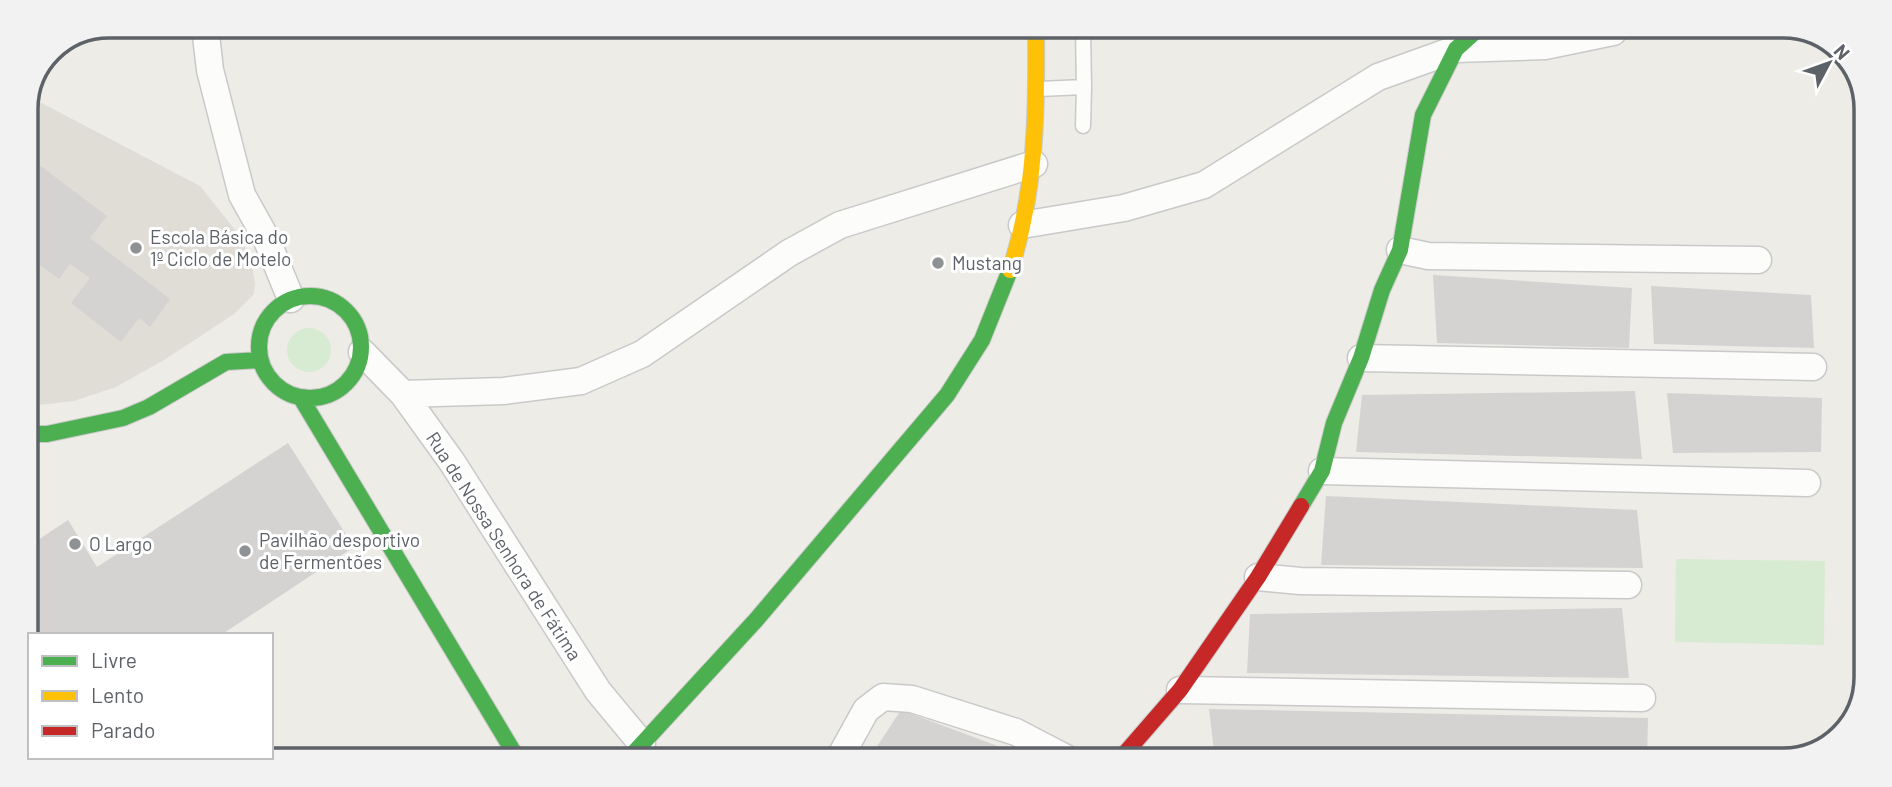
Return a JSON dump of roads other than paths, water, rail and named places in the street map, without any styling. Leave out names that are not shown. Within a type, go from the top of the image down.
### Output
[{"type":"street","points":[[206,38],[210,70],[242,195],[266,238],[291,299]]},
{"type":"street","points":[[638,748],[798,571],[943,397],[982,340],[1015,258],[1034,163],[1036,38]]},
{"type":"street","points":[[1130,748],[1180,690],[1258,577],[1322,471],[1334,423],[1361,358],[1382,290],[1400,250],[1423,115],[1456,49],[1468,38]]},
{"type":"street","points":[[1022,225],[1124,208],[1204,186],[1378,77],[1456,49],[1545,46],[1584,38]]},
{"type":"street","points":[[402,394],[504,391],[581,381],[642,354],[789,253],[840,225],[1034,163]]},
{"type":"street","points":[[1400,250],[1428,256],[1758,260]]},
{"type":"street","points":[[312,295],[330,299],[345,309],[360,332],[362,352],[357,370],[346,384],[331,394],[301,398],[281,389],[268,376],[260,360],[260,334],[268,318],[291,299],[312,295]]},
{"type":"street","name":"Rua de Nossa Senhora de Fátima","points":[[362,352],[402,394],[452,462],[635,748]]},
{"type":"street","points":[[1361,358],[1813,367]]},
{"type":"street","points":[[39,434],[123,418],[149,407],[226,362],[260,360]]},
{"type":"street","points":[[301,398],[511,748]]},
{"type":"street","points":[[1322,471],[1807,483]]},
{"type":"street","points":[[1258,577],[1300,582],[1628,585]]},
{"type":"street","points":[[1180,690],[1642,698]]},
{"type":"street","points":[[845,748],[866,709],[883,697],[912,699],[1016,732],[1047,748]]},
{"type":"lane","points":[[1083,38],[1083,126]]},
{"type":"lane","points":[[1037,89],[1084,87]]},
{"type":"place","name":"Escola Básica do 1º Ciclo de Motelo","points":[[136,248]]},
{"type":"place","name":"Mustang","points":[[938,263]]},
{"type":"place","name":"O Largo","points":[[75,544]]},
{"type":"place","name":"Pavilhão desportivo de Fermentões","points":[[245,551]]}]
